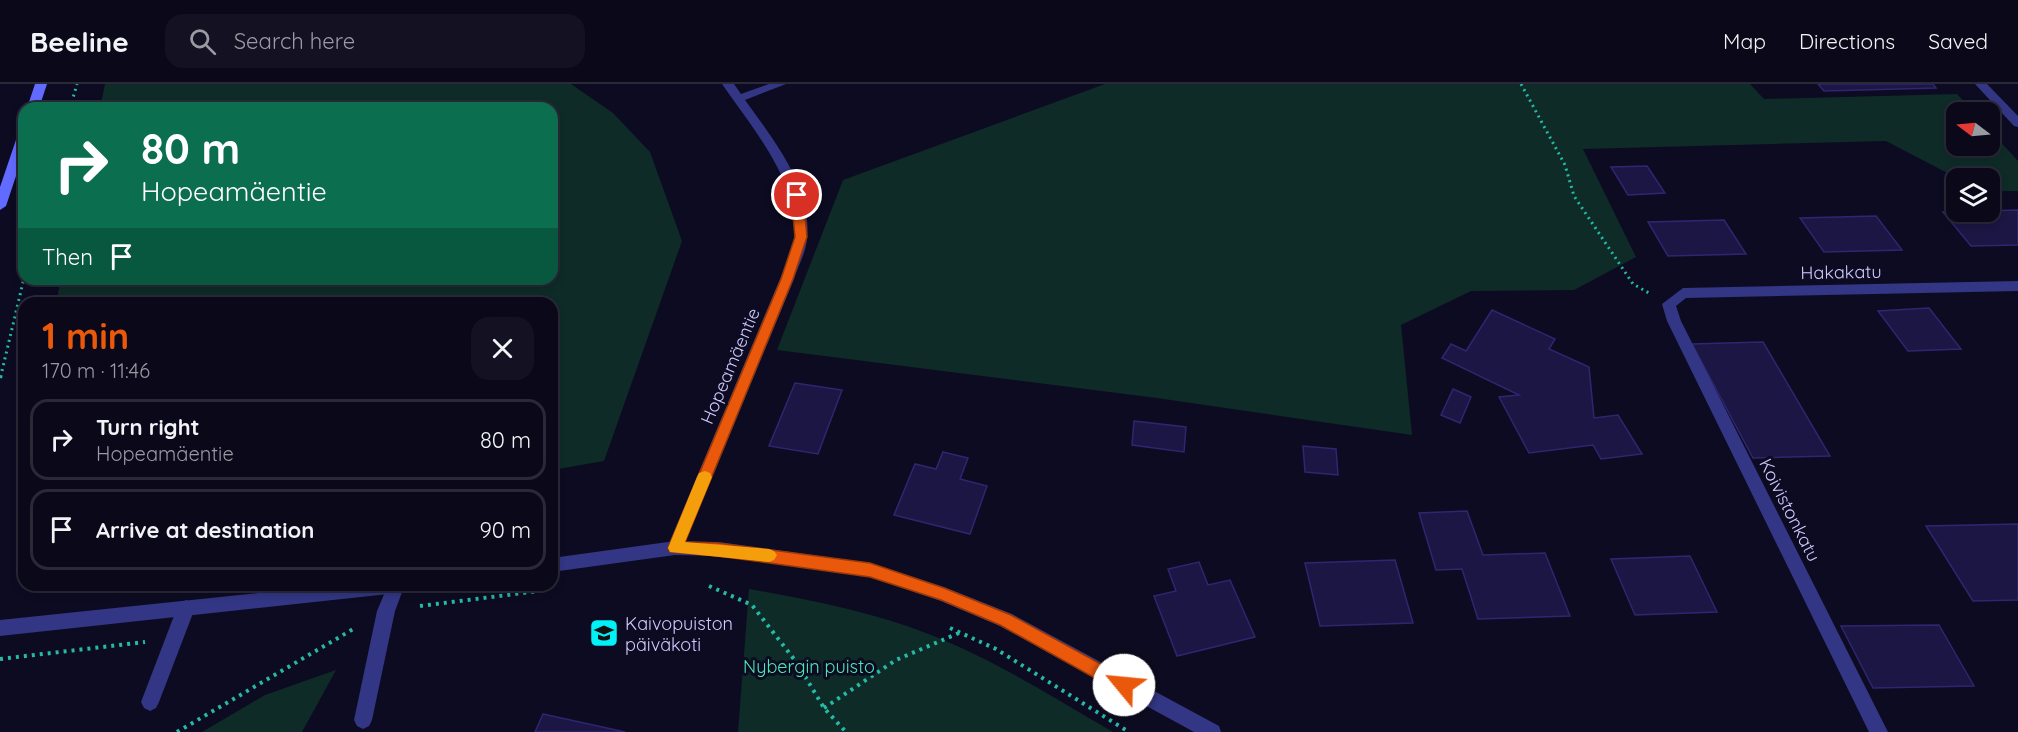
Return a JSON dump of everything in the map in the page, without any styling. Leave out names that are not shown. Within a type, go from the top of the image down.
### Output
[{"type":"main road","points":[[35,102],[41,84]]},
{"type":"main road","points":[[0,206],[18,153]]},
{"type":"street","points":[[728,84],[738,99],[780,84]]},
{"type":"street","points":[[1982,84],[2018,123]]},
{"type":"street","name":"Hopeamäentie","points":[[675,548],[787,279],[801,237],[797,195],[778,159],[738,99]]},
{"type":"street","name":"Hakakatu","points":[[1669,304],[1683,293],[2018,286]]},
{"type":"street","name":"Koivistonkatu","points":[[1669,304],[1674,321],[1879,732]]},
{"type":"street","points":[[558,564],[675,548],[729,550],[870,570],[944,595],[1006,620],[1212,732]]},
{"type":"street","points":[[0,628],[352,591]]},
{"type":"street","points":[[363,720],[386,611],[398,591]]},
{"type":"street","points":[[150,702],[177,638],[186,608]]},
{"type":"path","points":[[72,102],[77,84]]},
{"type":"path","points":[[1521,84],[1565,165],[1574,196],[1626,275],[1633,284],[1669,304]]},
{"type":"path","points":[[0,378],[18,303]]},
{"type":"path","points":[[709,586],[752,605],[797,663],[824,708],[846,732]]},
{"type":"path","points":[[177,732],[386,611],[535,591]]},
{"type":"path","points":[[944,625],[996,649],[1129,732]]},
{"type":"path","points":[[824,708],[896,660],[960,633]]},
{"type":"path","points":[[0,659],[177,638]]},
{"type":"green space","points":[[105,84],[571,84],[613,113],[650,152],[682,241],[604,461],[558,469],[558,297],[57,297],[60,285],[558,285],[558,102],[101,102]]},
{"type":"green space","points":[[1105,84],[1750,84],[1764,99],[1957,94],[1965,102],[1946,102],[1946,156],[2000,156],[2000,141],[2018,161],[2018,191],[2000,191],[2000,168],[1946,168],[1946,172],[1886,141],[1583,149],[1636,257],[1574,290],[1471,291],[1401,325],[1412,435],[1157,398],[777,350],[843,180]]},
{"type":"green space","name":"Nybergin puisto","points":[[749,589],[864,613],[931,635],[1001,668],[1113,732],[738,732]]},
{"type":"green space","points":[[336,670],[302,732],[202,732],[265,695]]},
{"type":"building","points":[[1818,84],[1933,84],[1936,88],[1824,91]]},
{"type":"building","points":[[1647,166],[1665,193],[1628,195],[1611,167]]},
{"type":"building","points":[[2000,210],[2018,210],[2018,245],[1971,246],[1951,222],[2000,222]]},
{"type":"building","points":[[1876,216],[1902,250],[1824,252],[1800,218]]},
{"type":"building","points":[[1724,220],[1746,254],[1668,256],[1648,222]]},
{"type":"building","points":[[1929,308],[1961,349],[1908,351],[1878,311]]},
{"type":"building","points":[[1492,310],[1555,339],[1549,349],[1589,367],[1594,418],[1618,415],[1642,454],[1601,459],[1593,445],[1529,453],[1499,397],[1519,395],[1442,358],[1451,344],[1466,351]]},
{"type":"building","points":[[1763,342],[1830,456],[1753,458],[1692,344]]},
{"type":"building","points":[[795,383],[842,390],[818,454],[769,446]]},
{"type":"building","points":[[1453,389],[1471,397],[1460,423],[1441,415]]},
{"type":"building","points":[[1134,421],[1186,427],[1184,452],[1132,445]]},
{"type":"building","points":[[1303,446],[1336,449],[1338,475],[1305,472]]},
{"type":"building","points":[[943,452],[968,458],[960,479],[987,486],[970,534],[894,515],[915,464],[936,469]]},
{"type":"building","points":[[1467,511],[1483,555],[1545,553],[1570,616],[1478,619],[1462,569],[1436,570],[1419,513]]},
{"type":"building","points":[[2018,524],[2018,600],[1973,601],[1926,526]]},
{"type":"building","points":[[1690,556],[1717,612],[1635,615],[1611,559]]},
{"type":"building","points":[[1395,560],[1413,623],[1320,626],[1305,563]]},
{"type":"building","points":[[1199,562],[1208,585],[1230,580],[1255,637],[1177,656],[1154,596],[1176,591],[1168,569]]},
{"type":"building","points":[[1939,625],[1974,686],[1873,688],[1841,626]]},
{"type":"building","points":[[543,714],[625,732],[535,732]]},
{"type":"slow traffic","points":[[705,477],[675,548],[718,549],[769,555]]},
{"type":"place","name":"Kaivopuiston päiväkoti","points":[[604,633]]},
{"type":"route","points":[[797,195],[801,237],[787,279],[675,548],[718,549],[870,570],[944,595],[1006,620],[1124,685]]}]
